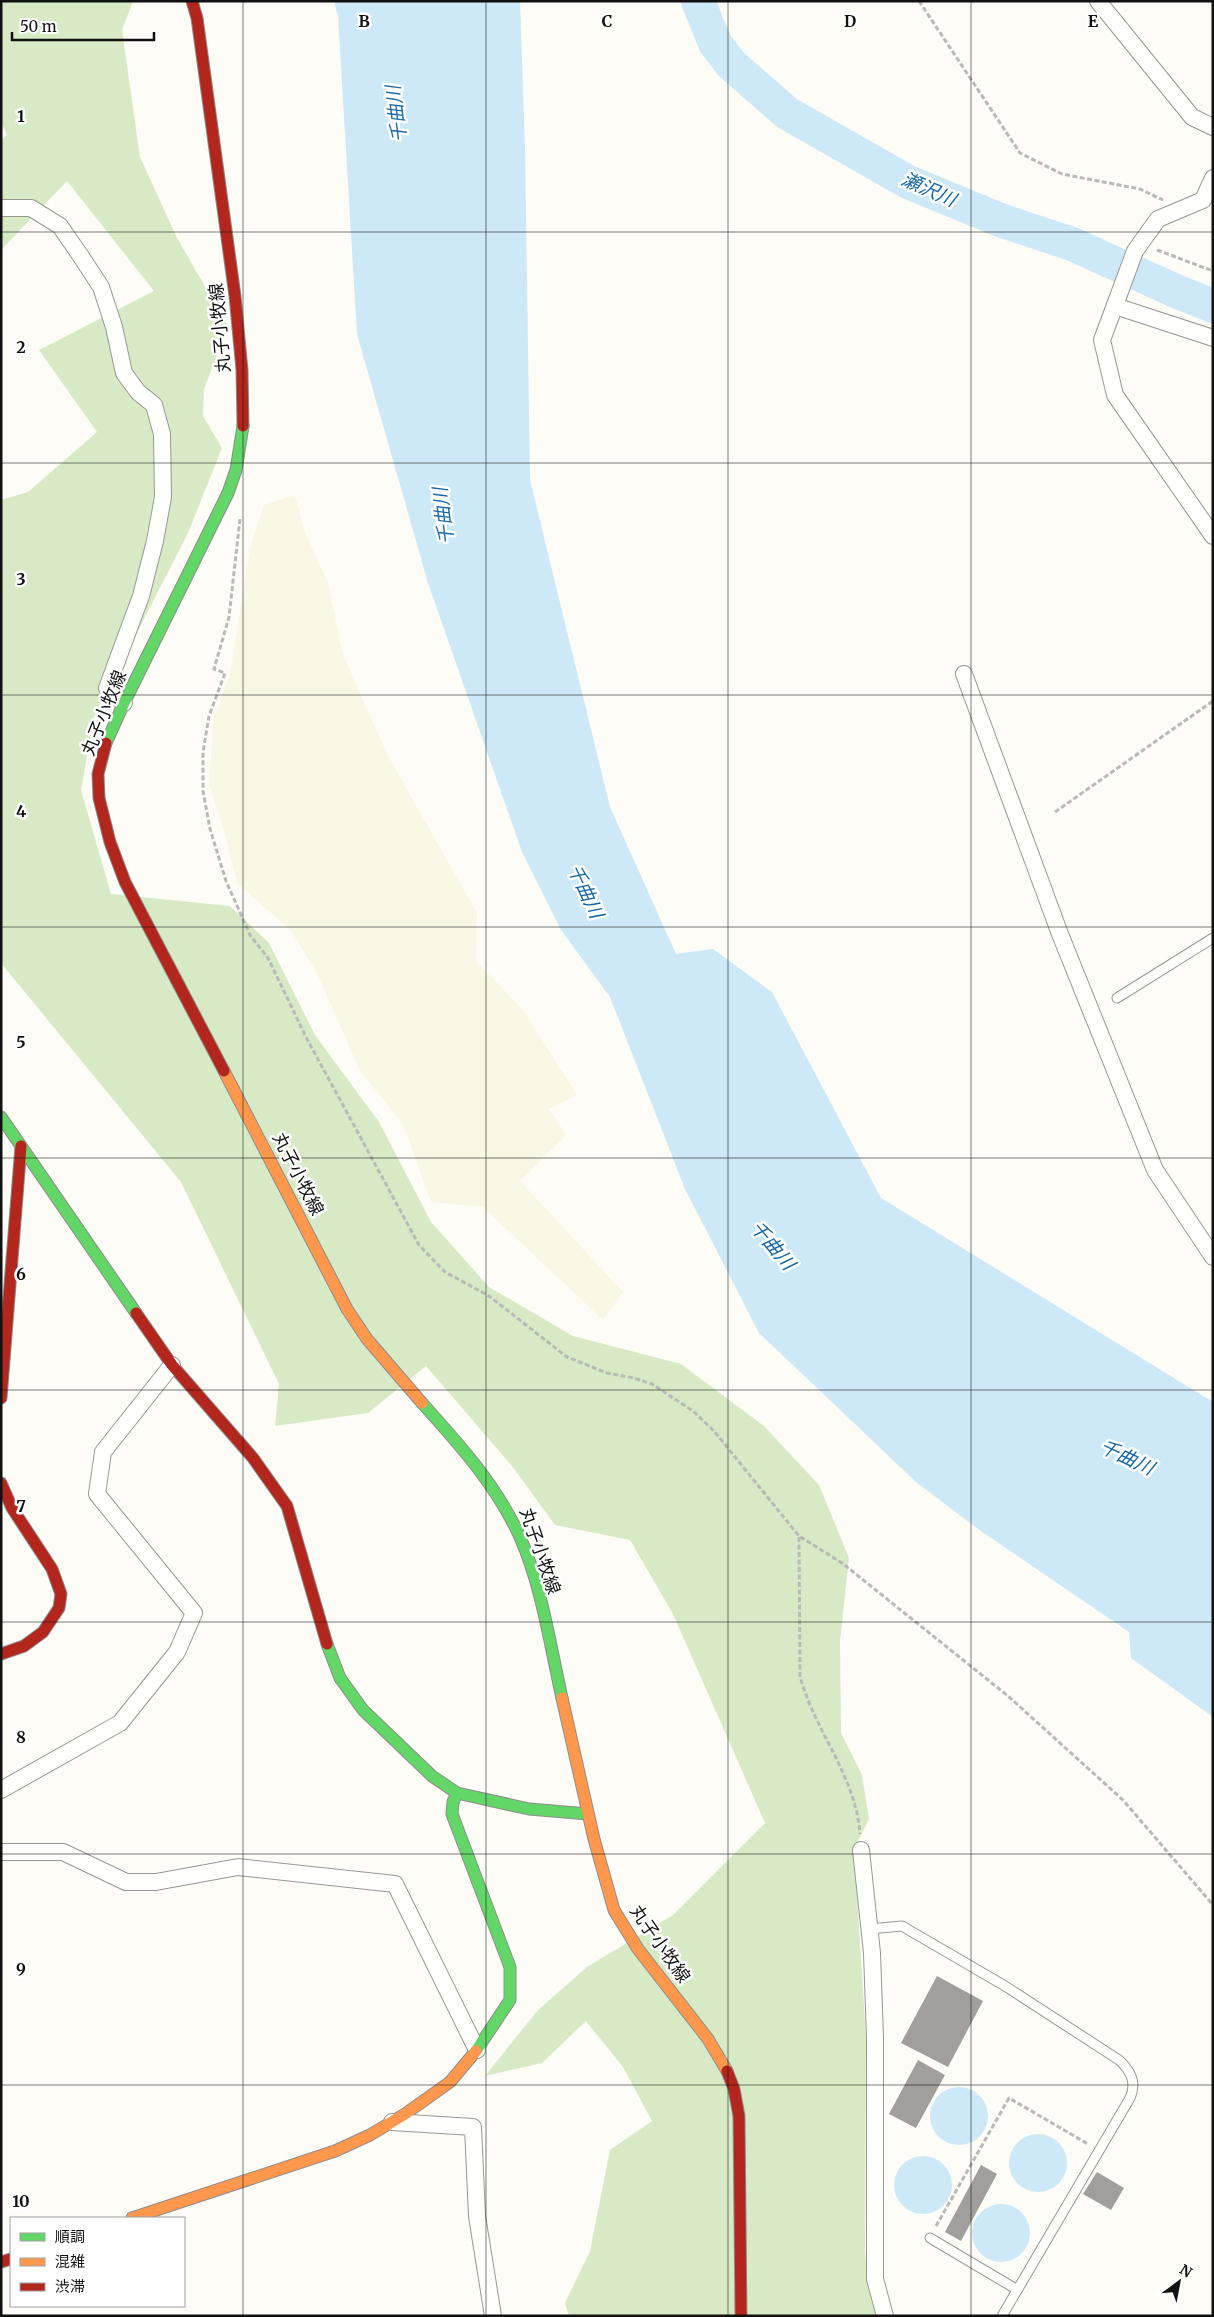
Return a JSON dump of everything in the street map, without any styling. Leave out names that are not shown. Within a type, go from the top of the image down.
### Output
[{"type":"street","name":"丸子小牧線","points":[[192,1],[197,18],[228,230],[240,353],[243,435],[237,472],[228,493],[124,702],[107,741],[98,774],[103,819],[125,882],[172,968],[347,1308],[364,1336],[382,1360],[456,1439],[482,1471],[504,1504],[520,1537],[534,1576],[588,1814],[614,1910],[627,1933],[645,1958],[707,2035],[733,2086],[739,2116],[741,2316]]},
{"type":"street","points":[[1101,2],[1192,117],[1213,127]]},
{"type":"street","points":[[1213,178],[1203,200],[1158,219],[1138,247],[1102,340],[1115,395],[1213,536]]},
{"type":"street","points":[[1,208],[31,208],[60,226],[80,254],[102,287],[114,327],[124,373],[138,392],[154,405],[162,434],[163,497],[155,541],[141,596],[107,688],[124,702]]},
{"type":"street","points":[[1118,298],[1213,338]]},
{"type":"street","points":[[964,674],[1060,934],[1155,1170],[1213,1257]]},
{"type":"street","points":[[1,1117],[172,1365],[253,1458],[287,1506],[331,1658],[351,1695],[363,1710],[432,1776],[457,1793],[529,1809],[588,1814]]},
{"type":"street","points":[[1,1398],[22,1146]]},
{"type":"street","points":[[1,1790],[120,1723],[177,1652],[194,1613],[97,1494],[103,1452],[172,1365]]},
{"type":"street","points":[[1,1483],[12,1509],[49,1562],[59,1585],[60,1605],[49,1627],[37,1637],[25,1645],[1,1654]]},
{"type":"street","points":[[135,2217],[335,2151],[370,2135],[450,2082],[477,2050],[510,2000],[510,1967],[452,1814],[452,1802],[457,1793]]},
{"type":"street","points":[[860,1850],[869,1929],[875,2037],[875,2279],[885,2316]]},
{"type":"street","points":[[1,1852],[63,1852],[126,1882],[156,1882],[238,1866],[394,1884],[477,2050]]},
{"type":"street","points":[[392,2122],[473,2127],[477,2216],[493,2316]]},
{"type":"lane","points":[[1117,998],[1213,938]]},
{"type":"lane","points":[[869,1929],[902,1926],[1005,1986],[1119,2060],[1132,2076],[1133,2091],[1002,2316]]},
{"type":"lane","points":[[930,2238],[1016,2289]]},
{"type":"path","points":[[919,1],[1020,153],[1062,174],[1140,189],[1161,198],[1174,212]]},
{"type":"path","points":[[1138,247],[1213,271]]},
{"type":"path","points":[[228,493],[242,501],[229,617],[214,669],[225,673],[208,716],[203,752],[203,791],[210,829],[226,881],[250,935],[268,958],[307,1039],[419,1245],[446,1272],[489,1296],[567,1357],[607,1373],[634,1378],[652,1384],[693,1411],[714,1431],[799,1536],[842,1563],[1008,1696],[1123,1800],[1213,1906]]},
{"type":"path","points":[[1055,812],[1213,700]]},
{"type":"path","points":[[799,1536],[800,1676],[807,1699],[846,1779],[859,1818],[860,1850]]},
{"type":"path","points":[[930,2238],[1010,2098],[1098,2150]]},
{"type":"shaded area","points":[[295,495],[304,530],[328,583],[343,655],[387,754],[477,913],[476,961],[523,1010],[577,1095],[549,1109],[566,1135],[520,1181],[623,1292],[603,1320],[483,1207],[431,1202],[403,1124],[360,1071],[317,973],[291,931],[237,883],[224,830],[209,784],[214,717],[230,675],[250,548],[264,505]]},
{"type":"green space","points":[[1,1],[133,1],[122,30],[140,157],[177,238],[228,326],[204,389],[203,416],[222,448],[188,533],[94,717],[81,790],[111,894],[230,906],[269,943],[315,1035],[379,1122],[431,1222],[489,1287],[573,1336],[681,1364],[764,1426],[819,1485],[849,1558],[840,1641],[841,1733],[862,1775],[869,1819],[854,1849],[866,2036],[865,2252],[868,2281],[877,2316],[569,2316],[565,2303],[590,2251],[610,2150],[652,2121],[623,2067],[586,2021],[542,2063],[485,2076],[538,2010],[587,1967],[673,1915],[765,1823],[673,1614],[630,1540],[555,1525],[512,1466],[426,1366],[368,1413],[275,1426],[279,1384],[181,1182],[1,963],[1,500],[28,492],[97,432],[39,350],[154,291],[67,181],[1,250],[1,140],[7,135],[1,122]]},
{"type":"water","name":"千曲川","points":[[334,1],[520,1],[525,149],[530,480],[610,807],[676,954],[713,949],[772,992],[881,1198],[1213,1402],[1213,1717],[1131,1658],[1129,1632],[978,1529],[916,1482],[759,1333],[685,1189],[610,997],[561,930],[522,852],[428,583],[357,334],[338,16]]},
{"type":"water","points":[[959,2087],[975,2092],[983,2100],[988,2116],[983,2132],[975,2140],[959,2145],[943,2140],[935,2132],[930,2116],[935,2100],[943,2092]]},
{"type":"water","points":[[1038,2134],[1054,2139],[1062,2147],[1067,2163],[1062,2179],[1054,2187],[1038,2192],[1022,2187],[1014,2179],[1009,2163],[1014,2147],[1022,2139]]},
{"type":"water","points":[[923,2156],[939,2161],[947,2169],[952,2185],[947,2201],[939,2209],[923,2214],[907,2209],[899,2201],[894,2185],[899,2169],[907,2161]]},
{"type":"water","points":[[1001,2204],[1017,2209],[1025,2217],[1030,2233],[1025,2249],[1017,2257],[1001,2262],[985,2257],[977,2249],[972,2233],[977,2217],[985,2209]]},
{"type":"building","points":[[937,1976],[983,2001],[948,2067],[901,2043]]},
{"type":"building","points":[[918,2060],[945,2075],[916,2128],[889,2114]]},
{"type":"building","points":[[981,2165],[997,2174],[961,2241],[945,2232]]},
{"type":"building","points":[[1097,2172],[1124,2188],[1111,2210],[1083,2194]]},
{"type":"waterway","name":"瀬沢川","points":[[698,1],[715,43],[731,64],[787,113],[908,182],[1000,220],[1072,244],[1213,306]]},
{"type":"traffic: fast","points":[[106,743],[228,493],[236,470],[243,426]]},
{"type":"traffic: fast","points":[[1,1117],[136,1313]]},
{"type":"traffic: fast","points":[[422,1403],[476,1466],[511,1518],[528,1556],[540,1596],[562,1698]]},
{"type":"traffic: fast","points":[[327,1644],[340,1678],[363,1710],[432,1776],[457,1793],[529,1809],[588,1814]]},
{"type":"traffic: fast","points":[[457,1793],[453,1802],[452,1814],[510,1967],[510,2000],[476,2051]]},
{"type":"traffic: slow","points":[[224,1071],[347,1309],[367,1339],[422,1403]]},
{"type":"traffic: slow","points":[[562,1698],[594,1839],[614,1910],[638,1949],[708,2039],[727,2071]]},
{"type":"traffic: slow","points":[[135,2217],[335,2151],[370,2135],[405,2114],[450,2082],[476,2051]]},
{"type":"traffic: jam","points":[[192,1],[197,18],[235,296],[242,370],[243,426]]},
{"type":"traffic: jam","points":[[106,743],[98,774],[99,798],[110,842],[125,882],[224,1071]]},
{"type":"traffic: jam","points":[[1,1398],[21,1146]]},
{"type":"traffic: jam","points":[[136,1313],[172,1365],[253,1458],[287,1506],[327,1644]]},
{"type":"traffic: jam","points":[[1,1483],[12,1508],[52,1569],[61,1594],[59,1608],[43,1632],[24,1646],[1,1654]]},
{"type":"traffic: jam","points":[[727,2071],[734,2089],[739,2116],[741,2316]]},
{"type":"traffic: jam","points":[[1,2262],[10,2259]]}]
